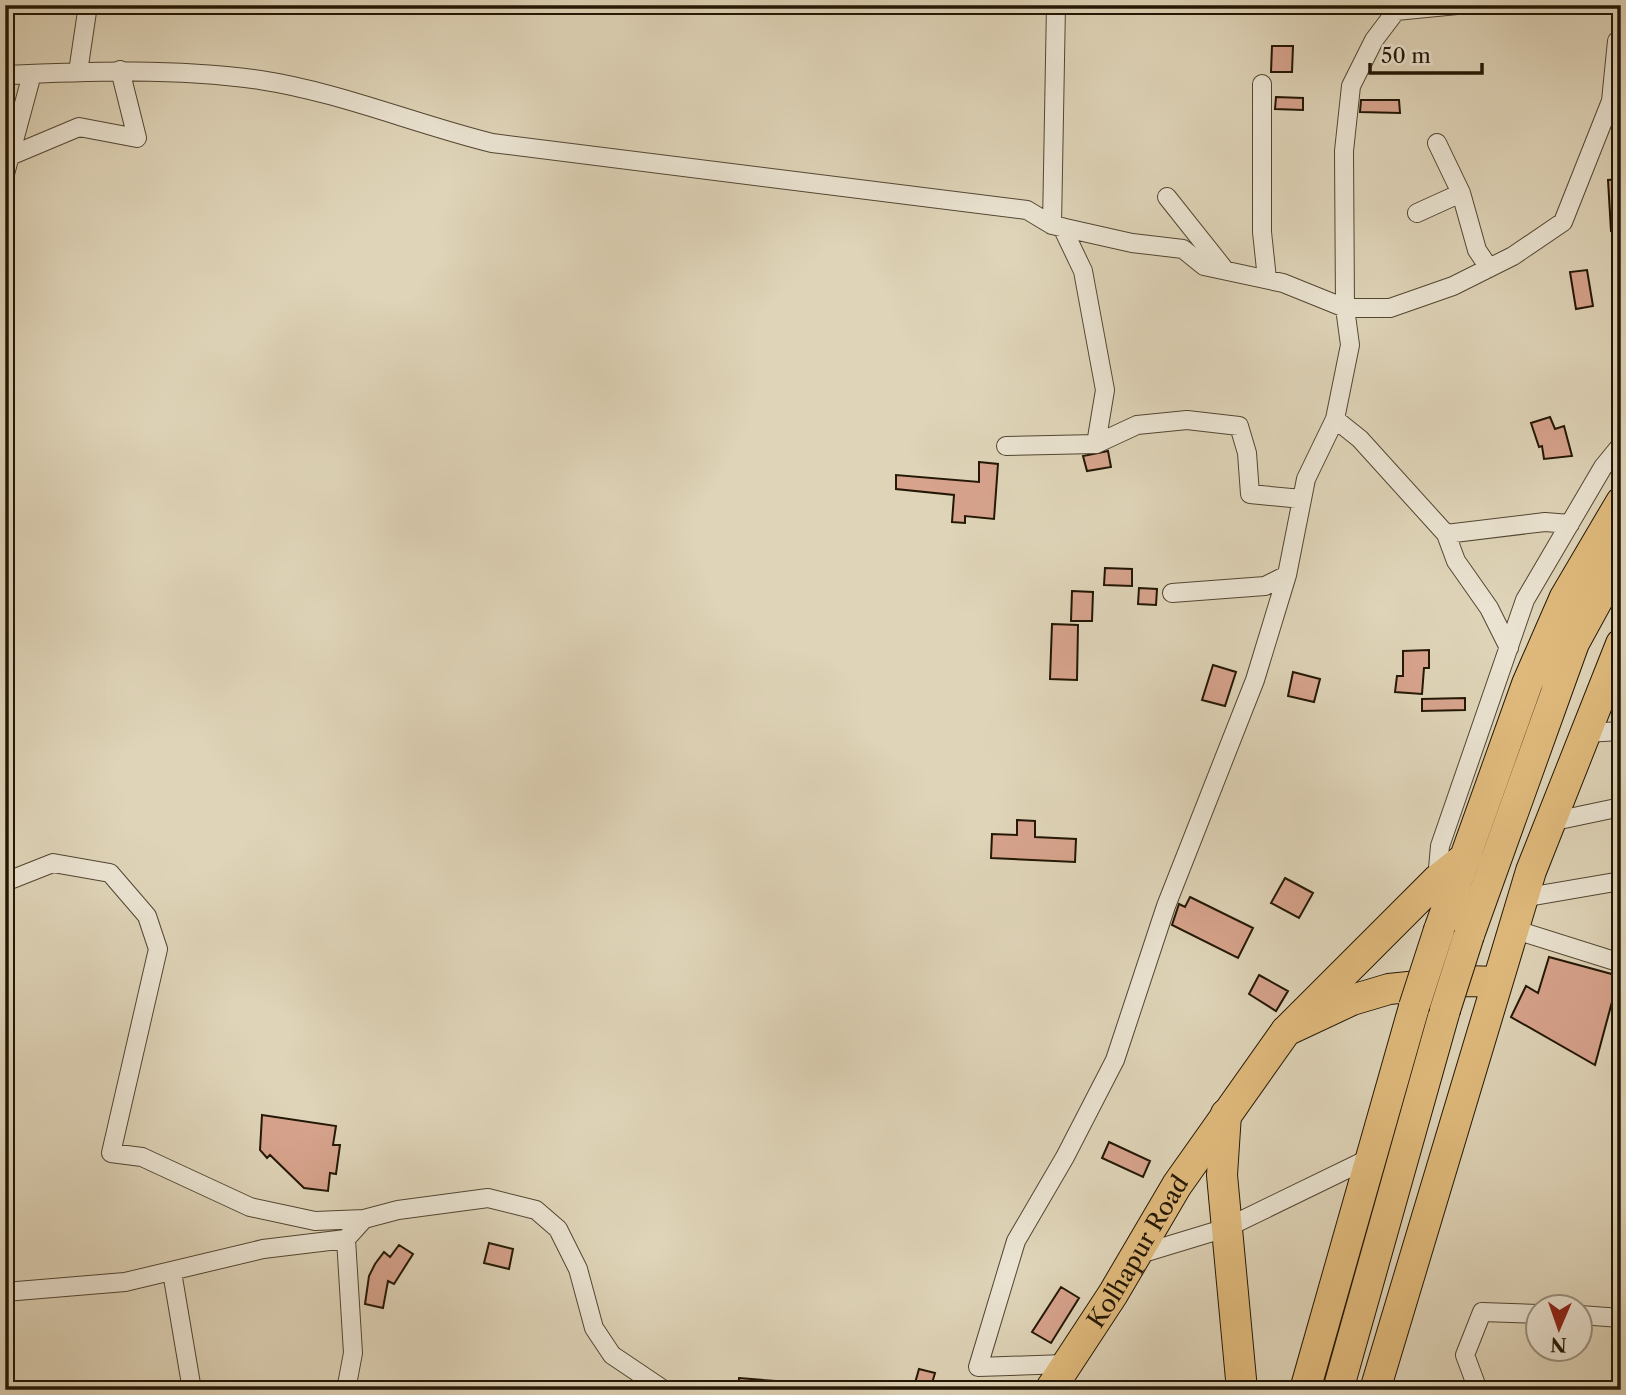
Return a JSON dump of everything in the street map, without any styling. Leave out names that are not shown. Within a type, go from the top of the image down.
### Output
[{"type":"main road","points":[[1305,1390],[1340,1259],[1439,930],[1527,684],[1565,597],[1621,502]]},
{"type":"main road","points":[[1338,1390],[1445,1010],[1469,935],[1574,643],[1621,557]]},
{"type":"main road","points":[[1375,1390],[1522,898],[1619,651]]},
{"type":"main road","name":"Kolhapur Road","points":[[1050,1390],[1177,1185],[1286,1031],[1437,880],[1468,855]]},
{"type":"main road","points":[[1286,1031],[1352,1000],[1390,989],[1466,981],[1497,982]]},
{"type":"main road","points":[[1226,1114],[1222,1175],[1226,1228],[1234,1272],[1242,1390]]},
{"type":"street","points":[[78,72],[88,5]]},
{"type":"street","points":[[1056,5],[1057,226],[1083,271],[1105,390],[1096,444]]},
{"type":"street","points":[[1065,1364],[978,1367],[1016,1241],[1065,1157],[1115,1060],[1166,906],[1255,680],[1287,575],[1306,480],[1335,419],[1350,345],[1345,308],[1344,151],[1352,86],[1374,40],[1396,11],[1457,5]]},
{"type":"street","points":[[5,75],[120,70],[260,80],[308,90],[425,126],[492,143],[1027,210],[1057,226],[1132,243],[1183,249],[1204,266],[1267,279],[1345,308],[1390,308],[1453,286],[1489,268],[1563,222],[1611,101],[1620,38]]},
{"type":"street","points":[[8,159],[79,127],[137,138],[120,70]]},
{"type":"street","points":[[5,174],[32,74]]},
{"type":"street","points":[[1262,84],[1262,232],[1267,279]]},
{"type":"street","points":[[1437,143],[1461,193],[1476,250],[1489,268]]},
{"type":"street","points":[[1418,213],[1461,193]]},
{"type":"street","points":[[1167,197],[1225,270]]},
{"type":"street","points":[[1335,419],[1360,439],[1446,534],[1456,561],[1489,608],[1508,648]]},
{"type":"street","points":[[1006,446],[1096,444],[1137,425],[1187,420],[1239,426],[1247,453],[1250,494],[1303,499]]},
{"type":"street","points":[[1437,880],[1440,846],[1525,600],[1603,467],[1621,445]]},
{"type":"street","points":[[1446,534],[1545,522],[1570,524]]},
{"type":"street","points":[[1172,593],[1265,586],[1287,575]]},
{"type":"street","points":[[1585,733],[1621,732]]},
{"type":"street","points":[[1550,822],[1621,807]]},
{"type":"street","points":[[5,882],[53,863],[110,873],[147,916],[158,949],[111,1153],[142,1157],[250,1207],[315,1221],[364,1219],[398,1210],[488,1198],[536,1210],[558,1229],[578,1269],[594,1328],[612,1355],[664,1390]]},
{"type":"street","points":[[1522,898],[1621,881]]},
{"type":"street","points":[[1513,929],[1621,962]]},
{"type":"street","points":[[1136,1255],[1226,1228],[1372,1157]]},
{"type":"street","points":[[5,1292],[125,1282],[263,1249],[346,1239],[364,1219]]},
{"type":"street","points":[[346,1239],[353,1353],[346,1390]]},
{"type":"street","points":[[172,1272],[192,1390]]},
{"type":"street","points":[[1478,1390],[1465,1355],[1482,1312],[1524,1314]]},
{"type":"street","points":[[1594,1316],[1621,1318]]},
{"type":"building","points":[[1272,46],[1293,46],[1292,72],[1271,72]]},
{"type":"building","points":[[1276,97],[1303,98],[1303,110],[1275,109]]},
{"type":"building","points":[[1361,100],[1399,100],[1400,113],[1360,112]]},
{"type":"building","points":[[1621,179],[1621,231],[1611,231],[1608,180]]},
{"type":"building","points":[[1587,270],[1593,306],[1576,309],[1570,272]]},
{"type":"building","points":[[1550,417],[1555,429],[1564,426],[1572,456],[1544,459],[1542,446],[1539,447],[1531,423]]},
{"type":"building","points":[[1108,451],[1111,467],[1087,471],[1083,456]]},
{"type":"building","points":[[979,462],[998,464],[994,519],[965,516],[965,523],[952,522],[954,495],[896,489],[896,475],[979,482]]},
{"type":"building","points":[[1105,568],[1132,569],[1132,586],[1104,585]]},
{"type":"building","points":[[1139,588],[1157,589],[1156,605],[1138,604]]},
{"type":"building","points":[[1072,591],[1093,592],[1092,621],[1071,621]]},
{"type":"building","points":[[1052,624],[1078,625],[1077,680],[1050,679]]},
{"type":"building","points":[[1429,650],[1429,668],[1424,668],[1422,694],[1395,692],[1397,676],[1403,676],[1403,651]]},
{"type":"building","points":[[1213,665],[1236,672],[1225,706],[1202,700]]},
{"type":"building","points":[[1293,672],[1320,679],[1314,702],[1288,696]]},
{"type":"building","points":[[1465,698],[1465,710],[1422,711],[1422,699]]},
{"type":"building","points":[[1017,820],[1035,821],[1035,837],[1076,839],[1075,862],[991,858],[992,834],[1017,835]]},
{"type":"building","points":[[1285,878],[1313,893],[1299,918],[1271,903]]},
{"type":"building","points":[[1190,897],[1253,928],[1238,958],[1172,925],[1179,904],[1185,907]]},
{"type":"building","points":[[1549,957],[1619,976],[1595,1065],[1511,1017],[1526,986],[1538,993]]},
{"type":"building","points":[[1259,975],[1288,991],[1276,1011],[1249,994]]},
{"type":"building","points":[[262,1115],[336,1126],[333,1145],[340,1145],[336,1174],[330,1173],[328,1191],[304,1188],[270,1155],[267,1158],[260,1150]]},
{"type":"building","points":[[1109,1142],[1150,1161],[1143,1177],[1102,1158]]},
{"type":"building","points":[[489,1243],[513,1249],[509,1269],[484,1263]]},
{"type":"building","points":[[399,1245],[413,1254],[394,1284],[388,1281],[383,1308],[365,1304],[369,1276],[375,1264],[384,1252],[390,1257]]},
{"type":"building","points":[[1061,1287],[1079,1298],[1051,1343],[1032,1332]]},
{"type":"building","points":[[919,1369],[935,1373],[930,1390],[913,1390]]},
{"type":"building","points":[[739,1378],[775,1381],[775,1390],[738,1390]]}]
